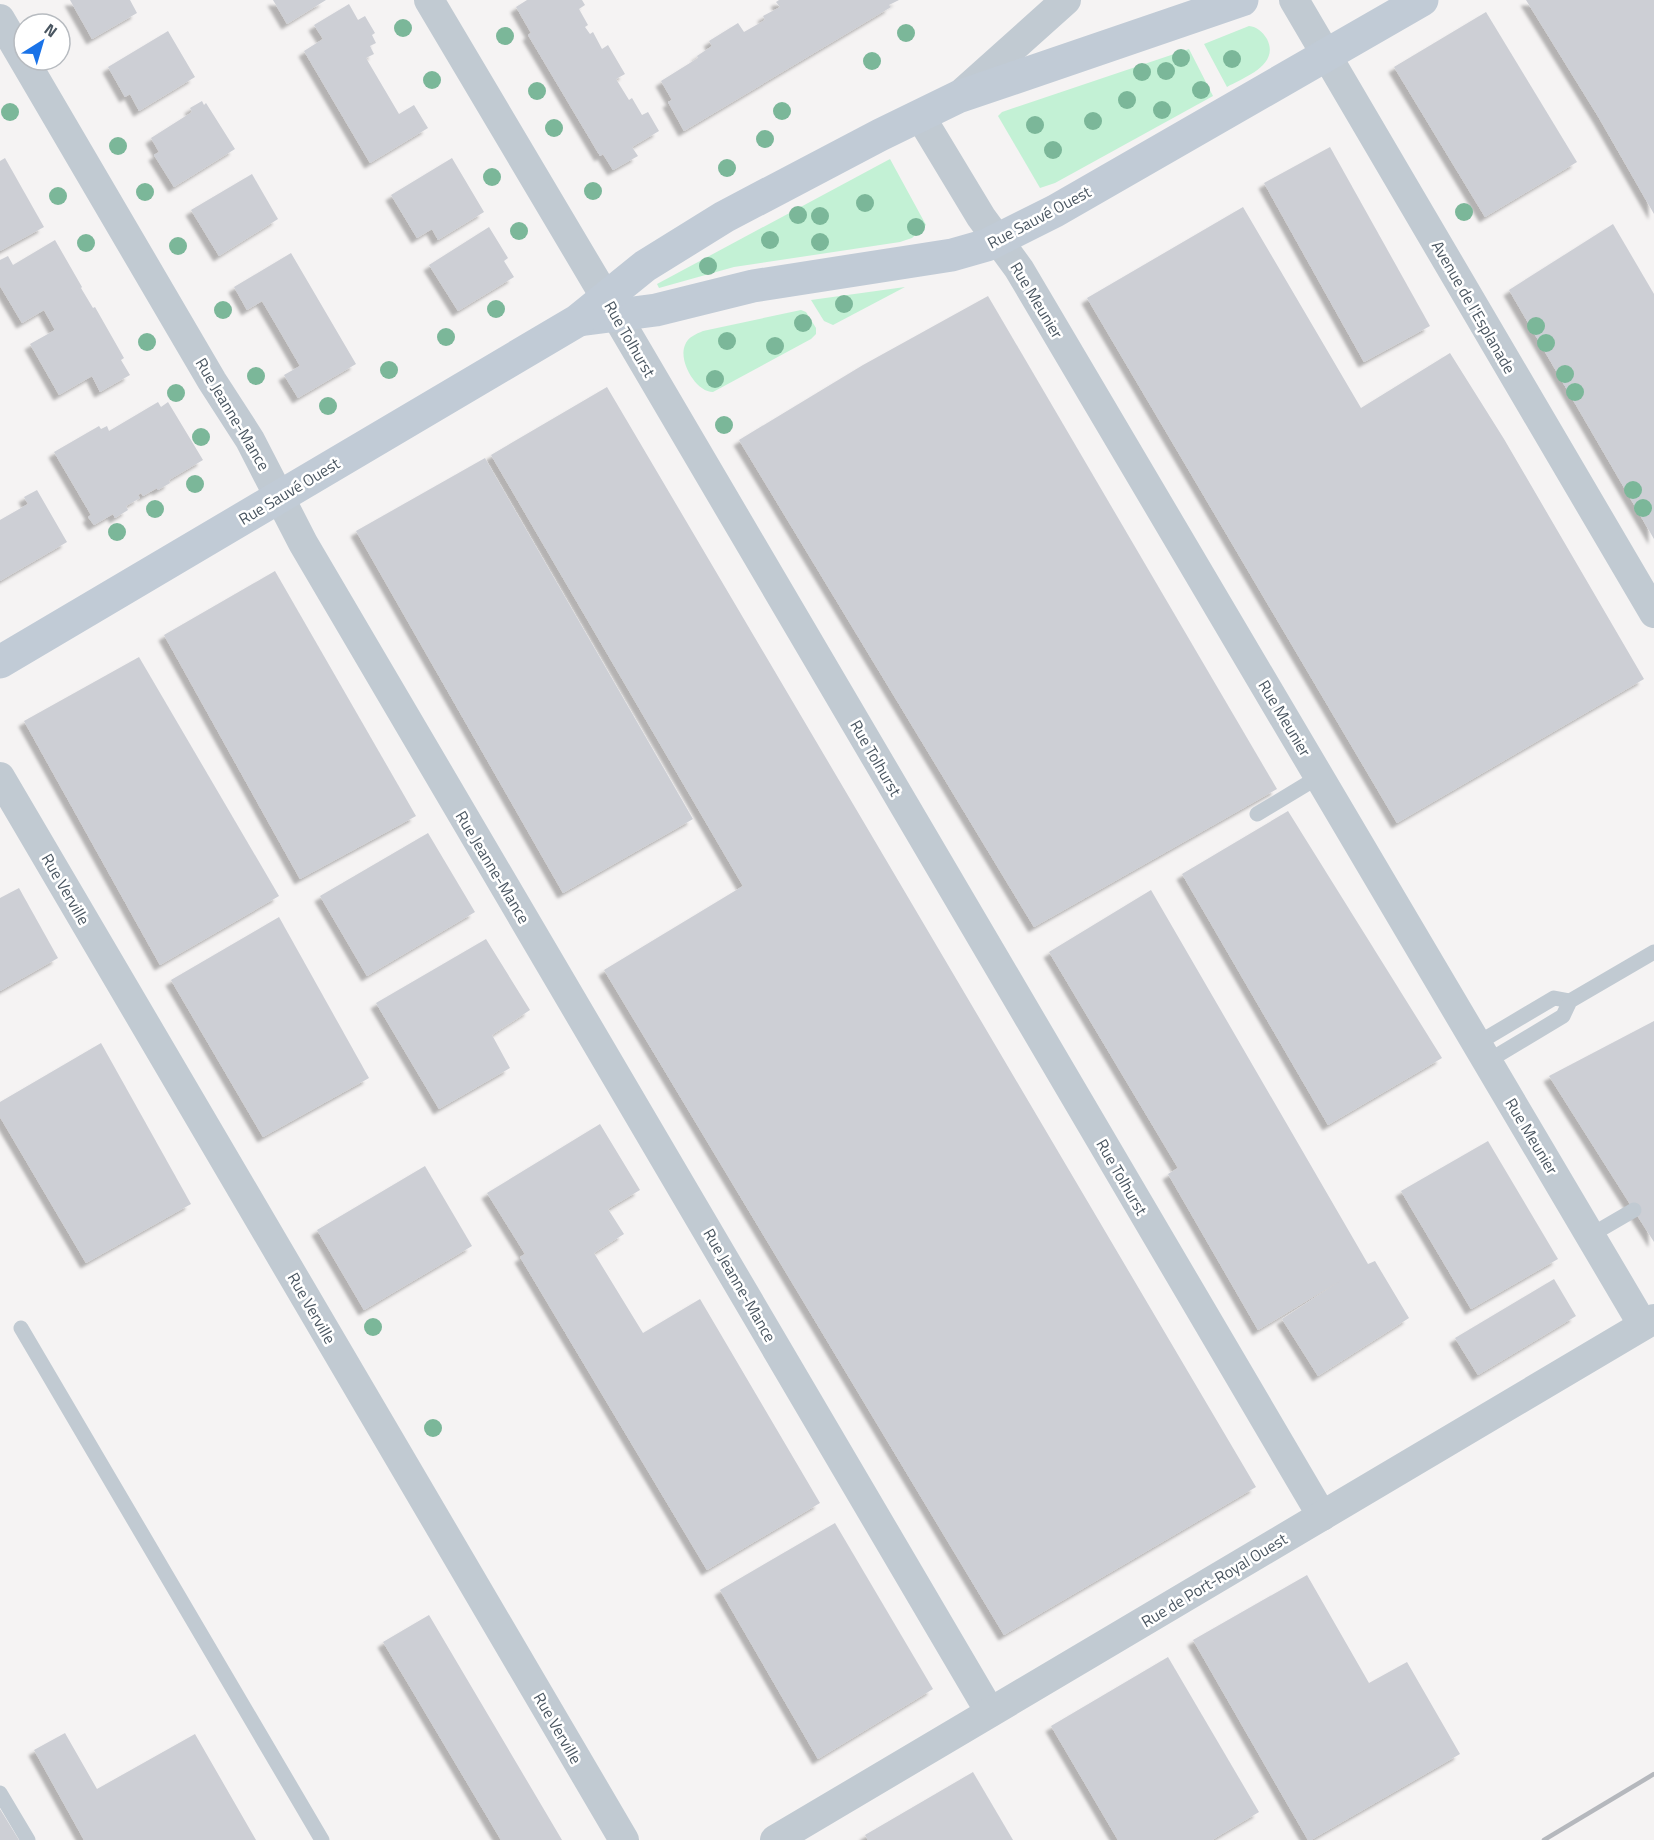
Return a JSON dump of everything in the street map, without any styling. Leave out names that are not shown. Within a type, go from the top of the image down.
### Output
[{"type":"main road","points":[[611,307],[645,266],[724,217],[920,116],[958,98],[1242,0]]},
{"type":"main road","name":"Rue Sauvé Ouest","points":[[0,662],[578,321],[611,307],[656,310],[730,291],[790,279],[952,255],[977,248],[1055,211],[1422,0]]},
{"type":"street","name":"Rue Tolhurst","points":[[429,0],[1322,1516]]},
{"type":"street","points":[[958,98],[1066,0]]},
{"type":"street","name":"Avenue de l'Esplanade","points":[[1294,0],[1654,613]]},
{"type":"street","name":"Rue Jeanne-Mance","points":[[0,19],[212,381],[250,440],[309,553],[990,1712]]},
{"type":"street","name":"Rue Meunier","points":[[920,116],[981,217],[1017,264],[1591,1235],[1649,1322]]},
{"type":"street","name":"Rue Verville","points":[[0,777],[624,1840]]},
{"type":"street","name":"Rue de Port-Royal Ouest","points":[[775,1840],[1649,1322]]},
{"type":"lane","points":[[1257,814],[1320,776]]},
{"type":"lane","points":[[1483,1052],[1554,998],[1570,1001],[1654,952]]},
{"type":"lane","points":[[1591,1235],[1634,1210]]},
{"type":"lane","points":[[21,1328],[322,1840]]},
{"type":"lane","points":[[0,1793],[28,1840]]},
{"type":"green space","points":[[1249,26],[1259,30],[1267,39],[1270,48],[1269,56],[1259,69],[1227,87],[1204,44]]},
{"type":"green space","points":[[1189,49],[1213,96],[1055,183],[1040,188],[998,116],[1002,112]]},
{"type":"green space","points":[[890,159],[926,225],[912,238],[900,242],[734,267],[659,288],[657,284]]},
{"type":"green space","points":[[905,287],[833,325],[824,321],[811,300]]},
{"type":"green space","points":[[801,310],[806,312],[816,328],[816,334],[811,339],[713,392],[700,387],[686,367],[683,352],[686,342],[703,331]]},
{"type":"building","points":[[70,0],[130,0],[137,13],[92,39]]},
{"type":"building","points":[[273,0],[326,0],[287,24]]},
{"type":"building","points":[[527,0],[582,0],[585,5],[579,9],[588,25],[585,27],[590,34],[593,32],[602,49],[608,45],[625,74],[616,79],[629,100],[632,98],[642,115],[648,112],[659,131],[632,147],[638,156],[613,170],[603,154],[600,156],[528,35],[531,33],[516,7]]},
{"type":"building","points":[[779,0],[899,0],[889,5],[891,7],[684,131],[668,102],[672,100],[661,81],[698,58],[697,56],[712,46],[709,41],[738,23],[744,32],[765,20],[763,16],[780,7],[776,2]]},
{"type":"building","points":[[1526,0],[1654,0],[1654,214],[1599,118]]},
{"type":"building","points":[[349,4],[358,20],[365,16],[375,33],[372,35],[376,43],[370,46],[374,54],[366,58],[399,114],[414,105],[428,128],[370,163],[304,51],[323,39],[314,25]]},
{"type":"building","points":[[1486,12],[1577,162],[1485,217],[1394,67]]},
{"type":"building","points":[[168,31],[195,77],[139,111],[130,94],[125,97],[108,67]]},
{"type":"building","points":[[202,101],[204,105],[206,103],[235,149],[174,187],[154,155],[159,152],[151,138],[192,112],[190,108]]},
{"type":"building","points":[[1330,147],[1430,326],[1364,362],[1264,183]]},
{"type":"building","points":[[5,158],[44,227],[0,251],[0,161]]},
{"type":"building","points":[[452,158],[484,212],[438,240],[432,229],[417,238],[391,195]]},
{"type":"building","points":[[252,174],[278,219],[219,256],[191,210]]},
{"type":"building","points":[[1243,207],[1361,408],[1450,353],[1504,439],[1644,679],[1397,823],[1087,298]]},
{"type":"building","points":[[1613,224],[1654,294],[1654,539],[1509,290]]},
{"type":"building","points":[[489,227],[508,258],[504,261],[514,277],[458,311],[429,265]]},
{"type":"building","points":[[55,240],[124,358],[121,360],[130,375],[100,392],[92,376],[59,395],[30,344],[55,330],[44,310],[22,323],[0,286],[0,260],[8,256],[13,265]]},
{"type":"building","points":[[291,253],[356,364],[298,398],[284,375],[300,366],[262,301],[247,310],[234,287]]},
{"type":"building","points":[[988,296],[1277,789],[1034,927],[739,440],[863,365]]},
{"type":"building","points":[[607,387],[1256,1487],[1004,1635],[604,970],[743,886],[491,455]]},
{"type":"building","points":[[158,402],[161,407],[168,402],[203,460],[169,480],[170,483],[158,490],[157,488],[143,496],[141,493],[138,495],[140,498],[126,506],[128,510],[115,518],[113,514],[94,525],[88,517],[91,515],[54,452],[99,426],[101,429],[107,426],[109,431]]},
{"type":"building","points":[[485,458],[693,819],[563,893],[356,531]]},
{"type":"building","points":[[37,490],[67,542],[0,581],[0,520],[28,504],[24,497]]},
{"type":"building","points":[[275,571],[416,816],[300,879],[164,635]]},
{"type":"building","points":[[139,657],[279,896],[160,965],[24,721]]},
{"type":"building","points":[[1288,811],[1442,1058],[1328,1125],[1182,874]]},
{"type":"building","points":[[428,833],[475,912],[367,976],[320,896]]},
{"type":"building","points":[[19,888],[58,958],[0,991],[0,898]]},
{"type":"building","points":[[1151,890],[1368,1264],[1375,1261],[1409,1318],[1318,1376],[1282,1319],[1343,1279],[1258,1330],[1168,1174],[1178,1168],[1049,952]]},
{"type":"building","points":[[279,917],[369,1078],[263,1137],[171,980]]},
{"type":"building","points":[[486,939],[530,1010],[492,1035],[510,1068],[439,1109],[376,1003]]},
{"type":"building","points":[[1654,1021],[1654,1242],[1549,1076]]},
{"type":"building","points":[[101,1043],[191,1204],[86,1263],[0,1117],[0,1102]]},
{"type":"building","points":[[600,1124],[640,1190],[608,1209],[624,1234],[594,1253],[643,1333],[700,1299],[820,1503],[707,1570],[520,1257],[525,1254],[487,1193]]},
{"type":"building","points":[[1488,1141],[1558,1259],[1471,1309],[1401,1191]]},
{"type":"building","points":[[425,1166],[472,1246],[364,1310],[317,1230]]},
{"type":"building","points":[[1554,1279],[1576,1316],[1478,1375],[1455,1338]]},
{"type":"building","points":[[835,1523],[933,1689],[818,1759],[720,1590]]},
{"type":"building","points":[[1307,1575],[1369,1683],[1407,1662],[1460,1754],[1311,1840],[1308,1840],[1193,1640]]},
{"type":"building","points":[[429,1615],[562,1840],[501,1840],[383,1642]]},
{"type":"building","points":[[1168,1657],[1259,1812],[1212,1840],[1118,1840],[1051,1726]]},
{"type":"building","points":[[65,1733],[97,1789],[195,1734],[256,1840],[84,1840],[34,1750]]},
{"type":"building","points":[[973,1772],[1013,1840],[868,1840],[865,1835]]},
{"type":"building","points":[[0,1809],[19,1840],[0,1840]]},
{"type":"railway","points":[[1544,1840],[1654,1774]]}]
